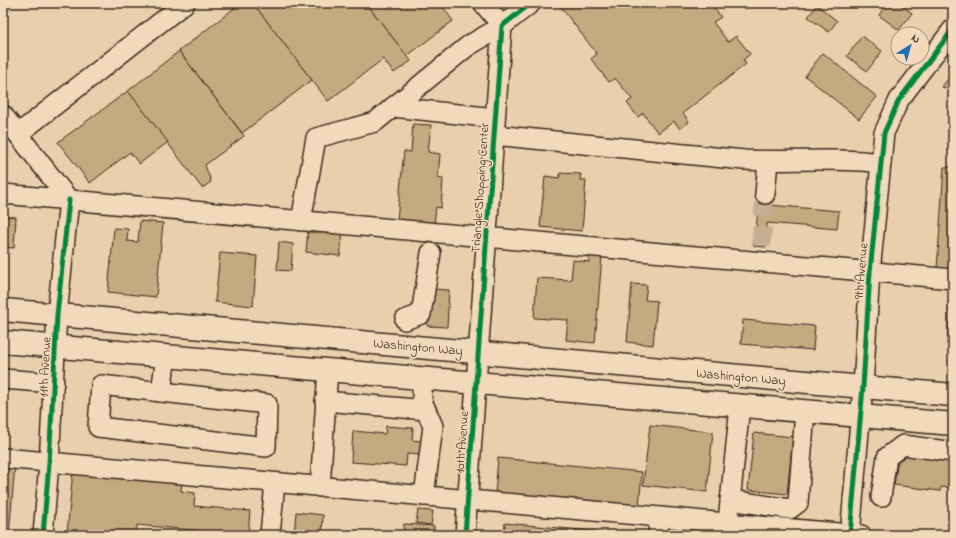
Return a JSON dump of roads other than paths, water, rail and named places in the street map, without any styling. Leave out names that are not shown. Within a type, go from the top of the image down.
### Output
[{"type":"main road","name":"Washington Way","points":[[3,310],[478,351],[953,395]]},
{"type":"main road","points":[[3,342],[953,424]]},
{"type":"street","points":[[18,134],[185,3]]},
{"type":"street","points":[[483,3],[502,26]]},
{"type":"street","points":[[301,221],[316,138],[375,122],[468,46],[502,26],[531,3]]},
{"type":"street","name":"Triangle Shopping Center","points":[[478,351],[502,26]]},
{"type":"street","name":"9th Avenue","points":[[854,535],[870,272],[884,133],[899,100],[953,29]]},
{"type":"street","points":[[393,107],[494,127],[768,161],[852,159],[881,163]]},
{"type":"street","points":[[3,114],[69,200]]},
{"type":"street","points":[[765,194],[768,161]]},
{"type":"street","points":[[3,194],[487,237],[760,254],[870,272],[953,279]]},
{"type":"street","name":"11th Avenue","points":[[43,535],[49,463],[57,315],[69,200]]},
{"type":"street","points":[[405,320],[421,314],[431,253]]},
{"type":"street","name":"10th Avenue","points":[[465,535],[478,351]]},
{"type":"street","points":[[161,392],[166,356]]},
{"type":"street","points":[[320,487],[328,370]]},
{"type":"street","points":[[422,378],[422,401],[433,426],[424,496]]},
{"type":"street","points":[[3,379],[54,383]]},
{"type":"street","points":[[101,385],[161,392],[267,404],[266,446],[98,427],[101,385]]},
{"type":"street","points":[[325,401],[426,410]]},
{"type":"street","points":[[728,523],[740,406]]},
{"type":"street","points":[[730,500],[790,509],[798,503],[805,411]]},
{"type":"street","points":[[881,497],[887,457],[903,445],[953,452]]},
{"type":"street","points":[[3,458],[468,500],[658,526],[728,523],[854,535]]},
{"type":"street","points":[[270,535],[274,483]]},
{"type":"tunnel","points":[[761,246],[765,194]]}]
